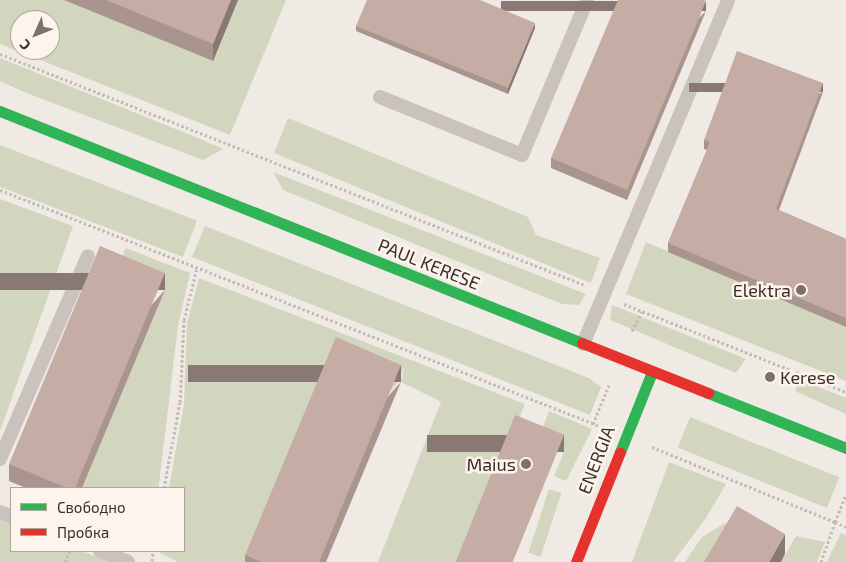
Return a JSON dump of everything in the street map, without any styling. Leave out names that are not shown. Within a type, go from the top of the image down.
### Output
[{"type":"main road","name":"PAUL KERESE","points":[[0,111],[846,448]]},
{"type":"main road","name":"ENERGIA","points":[[576,562],[624,436],[652,372]]},
{"type":"lane","points":[[380,97],[522,155],[587,0]]},
{"type":"lane","points":[[582,344],[728,0]]},
{"type":"lane","points":[[0,459],[88,256]]},
{"type":"lane","points":[[103,552],[128,562]]},
{"type":"path","points":[[0,54],[579,281],[602,298],[643,309],[846,392]]},
{"type":"path","points":[[0,190],[624,436],[846,527]]},
{"type":"path","points":[[164,487],[180,402],[184,320],[197,268]]},
{"type":"path","points":[[821,562],[846,495]]},
{"type":"green space","points":[[0,0],[64,0],[213,61],[238,0],[286,0],[230,135],[40,60],[60,60],[60,10],[10,10],[10,48],[0,44]]},
{"type":"green space","points":[[0,58],[223,149],[203,160],[24,92],[0,81]]},
{"type":"green space","points":[[288,118],[528,217],[536,235],[600,258],[591,283],[274,153]]},
{"type":"green space","points":[[0,145],[197,221],[183,257],[0,187]]},
{"type":"green space","points":[[273,172],[586,294],[579,305],[562,304],[283,190]]},
{"type":"green space","points":[[0,199],[73,226],[0,431]]},
{"type":"green space","points":[[205,226],[589,378],[601,387],[590,415],[192,257]]},
{"type":"green space","points":[[646,242],[846,327],[846,381],[626,294]]},
{"type":"green space","points":[[126,248],[190,273],[178,326],[158,487],[82,487],[165,290],[116,270]]},
{"type":"green space","points":[[199,278],[525,404],[462,562],[378,562],[441,402],[401,382],[405,364],[399,381],[249,562],[178,562],[160,553],[185,552],[185,487],[169,487],[184,404],[187,323]]},
{"type":"green space","points":[[612,305],[746,359],[736,373],[610,320]]},
{"type":"green space","points":[[799,379],[846,398],[846,414],[795,391]]},
{"type":"green space","points":[[549,411],[592,429],[566,481],[554,476],[564,452],[537,442]]},
{"type":"green space","points":[[690,417],[839,477],[827,508],[678,448]]},
{"type":"green space","points":[[602,432],[610,435],[592,473],[584,478]]},
{"type":"green space","points":[[669,462],[726,484],[706,518],[673,562],[632,562]]},
{"type":"green space","points":[[549,489],[561,493],[541,557],[528,553]]},
{"type":"green space","points":[[0,516],[10,521],[10,552],[84,552],[109,562],[0,562]]},
{"type":"green space","points":[[725,523],[737,526],[716,562],[685,562],[702,537]]},
{"type":"green space","points":[[841,533],[846,535],[846,562],[827,562]]},
{"type":"green space","points":[[796,536],[825,542],[817,562],[781,562]]},
{"type":"building","points":[[106,0],[231,0],[213,44]]},
{"type":"building","points":[[367,0],[480,0],[535,23],[508,88],[356,26]]},
{"type":"building","points":[[618,0],[706,1],[627,190],[551,158]]},
{"type":"building","points":[[737,51],[823,83],[776,209],[846,239],[846,318],[668,243],[710,142],[704,140]]},
{"type":"building","points":[[100,246],[165,273],[75,487],[65,487],[9,464]]},
{"type":"building","points":[[336,337],[401,365],[319,562],[261,562],[245,555]]},
{"type":"building","points":[[515,415],[564,435],[513,562],[456,562]]},
{"type":"building","points":[[737,506],[785,534],[769,562],[704,562]]},
{"type":"traffic: fast","points":[[0,111],[582,343]]},
{"type":"traffic: fast","points":[[620,452],[652,372]]},
{"type":"traffic: fast","points":[[708,393],[846,448]]},
{"type":"traffic: jam","points":[[582,343],[708,393]]},
{"type":"traffic: jam","points":[[576,562],[620,452]]},
{"type":"place","name":"Elektra","points":[[801,290]]},
{"type":"place","name":"Kerese","points":[[770,377]]},
{"type":"place","name":"Maius","points":[[526,464]]}]
